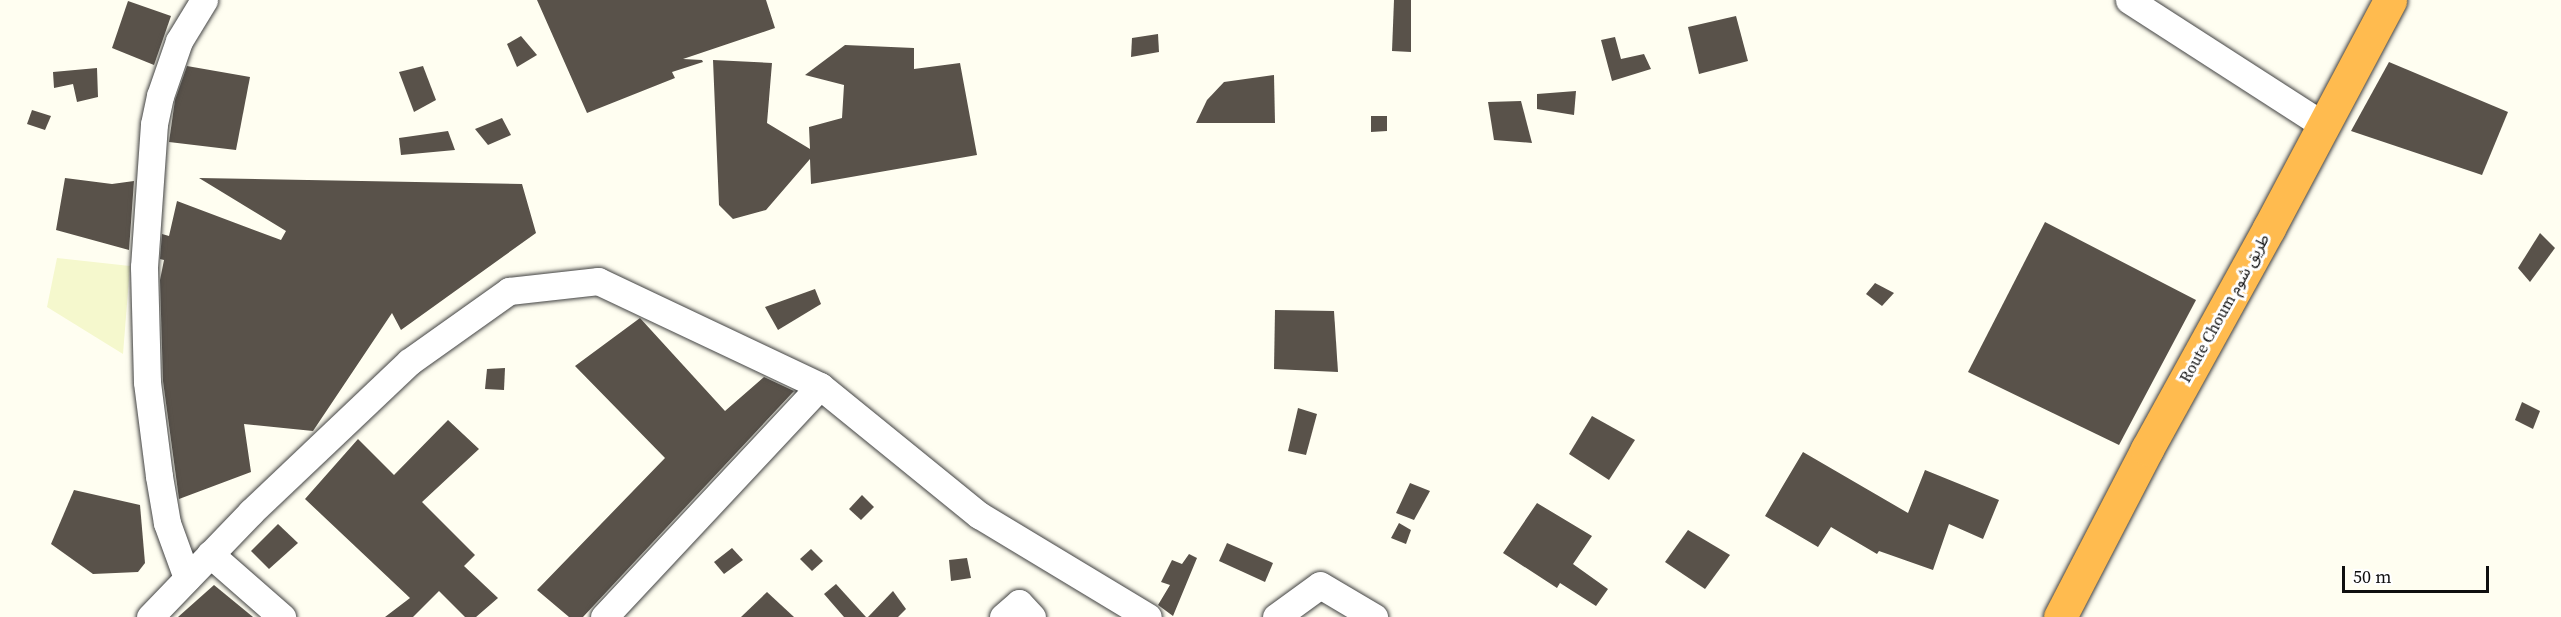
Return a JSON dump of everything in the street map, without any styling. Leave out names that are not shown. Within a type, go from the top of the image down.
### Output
[{"type":"highway","name":"Route Choum طريق شوم","points":[[2060,617],[2146,449],[2390,0]]},
{"type":"street","points":[[187,578],[167,523],[159,476],[147,382],[144,267],[154,124],[160,96],[179,41],[204,0]]},
{"type":"street","points":[[2129,0],[2323,124]]},
{"type":"street","points":[[150,617],[251,512],[409,362],[509,291],[598,281],[820,387],[979,515],[1148,617]]},
{"type":"street","points":[[604,617],[820,387]]},
{"type":"street","points":[[210,554],[282,617]]},
{"type":"street","points":[[1276,617],[1320,585],[1374,617]]},
{"type":"street","points":[[1003,617],[1018,603],[1032,617]]},
{"type":"green space","points":[[57,258],[130,266],[123,354],[47,307]]},
{"type":"building","points":[[537,0],[766,0],[775,28],[683,59],[702,60],[703,62],[672,72],[675,78],[587,113]]},
{"type":"building","points":[[1394,0],[1411,0],[1411,52],[1392,51]]},
{"type":"building","points":[[128,1],[171,16],[154,65],[112,48]]},
{"type":"building","points":[[1736,16],[1748,61],[1699,74],[1688,27]]},
{"type":"building","points":[[1158,34],[1159,52],[1131,57],[1132,38]]},
{"type":"building","points":[[521,36],[537,55],[517,67],[507,44]]},
{"type":"building","points":[[1615,37],[1621,59],[1644,54],[1651,69],[1612,81],[1601,40]]},
{"type":"building","points":[[845,45],[914,48],[914,69],[960,63],[977,155],[811,184],[810,159],[766,210],[733,219],[719,205],[713,60],[772,63],[767,123],[810,149],[809,127],[842,118],[844,85],[805,75]]},
{"type":"building","points":[[2389,62],[2508,112],[2482,175],[2351,131]]},
{"type":"building","points":[[187,66],[250,77],[236,150],[169,142],[175,100]]},
{"type":"building","points":[[423,66],[436,100],[414,112],[399,72]]},
{"type":"building","points":[[97,68],[98,97],[77,102],[73,84],[54,88],[53,72]]},
{"type":"building","points":[[1274,75],[1275,123],[1196,123],[1207,100],[1224,82]]},
{"type":"building","points":[[1576,91],[1574,115],[1537,109],[1537,94]]},
{"type":"building","points":[[1521,101],[1532,143],[1494,140],[1488,102]]},
{"type":"building","points":[[32,110],[51,116],[45,130],[27,124]]},
{"type":"building","points":[[1371,116],[1387,116],[1387,131],[1371,132]]},
{"type":"building","points":[[502,118],[511,135],[488,145],[475,129]]},
{"type":"building","points":[[448,131],[455,150],[401,155],[399,138]]},
{"type":"building","points":[[65,178],[112,184],[134,181],[129,250],[56,230]]},
{"type":"building","points":[[199,178],[522,184],[536,233],[401,330],[392,313],[313,431],[244,424],[251,472],[179,499],[163,381],[160,280],[164,260],[160,259],[162,234],[169,236],[177,201],[281,240],[286,231]]},
{"type":"building","points":[[2045,222],[2196,300],[2119,445],[1968,372]]},
{"type":"building","points":[[2540,233],[2555,248],[2530,282],[2518,268]]},
{"type":"building","points":[[1875,283],[1894,293],[1882,306],[1866,294]]},
{"type":"building","points":[[815,289],[821,304],[778,330],[765,307]]},
{"type":"building","points":[[1275,310],[1334,311],[1338,372],[1274,369]]},
{"type":"building","points":[[640,318],[725,411],[764,377],[794,391],[583,617],[569,617],[537,590],[665,458],[575,366]]},
{"type":"building","points":[[505,368],[504,390],[485,389],[487,369]]},
{"type":"building","points":[[2522,402],[2540,411],[2533,429],[2515,420]]},
{"type":"building","points":[[1298,408],[1317,414],[1306,455],[1288,451]]},
{"type":"building","points":[[1592,416],[1635,440],[1609,480],[1569,454]]},
{"type":"building","points":[[448,420],[479,449],[422,502],[475,555],[464,566],[498,598],[476,617],[465,617],[439,591],[413,617],[385,617],[410,598],[305,499],[358,439],[394,475]]},
{"type":"building","points":[[1803,452],[1908,513],[1925,470],[1999,500],[1983,539],[1949,524],[1933,570],[1879,551],[1877,554],[1831,527],[1818,547],[1765,516]]},
{"type":"building","points":[[1410,483],[1430,491],[1414,520],[1396,513]]},
{"type":"building","points":[[74,490],[140,505],[145,563],[138,572],[93,574],[51,544]]},
{"type":"building","points":[[862,495],[874,507],[861,520],[849,509]]},
{"type":"building","points":[[1537,503],[1592,536],[1573,564],[1608,589],[1596,606],[1560,583],[1557,588],[1503,553]]},
{"type":"building","points":[[1399,523],[1411,530],[1406,544],[1391,538]]},
{"type":"building","points":[[278,524],[298,543],[269,569],[251,551]]},
{"type":"building","points":[[1688,530],[1730,555],[1705,589],[1665,562]]},
{"type":"building","points":[[1227,543],[1273,563],[1265,582],[1219,561]]},
{"type":"building","points":[[732,548],[743,560],[724,574],[714,562]]},
{"type":"building","points":[[811,549],[823,561],[812,571],[800,559]]},
{"type":"building","points":[[1189,554],[1197,558],[1173,616],[1158,605],[1170,585],[1161,582],[1172,560],[1182,564]]},
{"type":"building","points":[[967,558],[971,578],[951,581],[949,560]]},
{"type":"building","points":[[836,584],[866,617],[844,617],[824,594]]},
{"type":"building","points":[[214,585],[253,617],[178,617]]},
{"type":"building","points":[[893,591],[906,609],[898,617],[868,617]]},
{"type":"building","points":[[767,592],[794,617],[741,617]]}]
